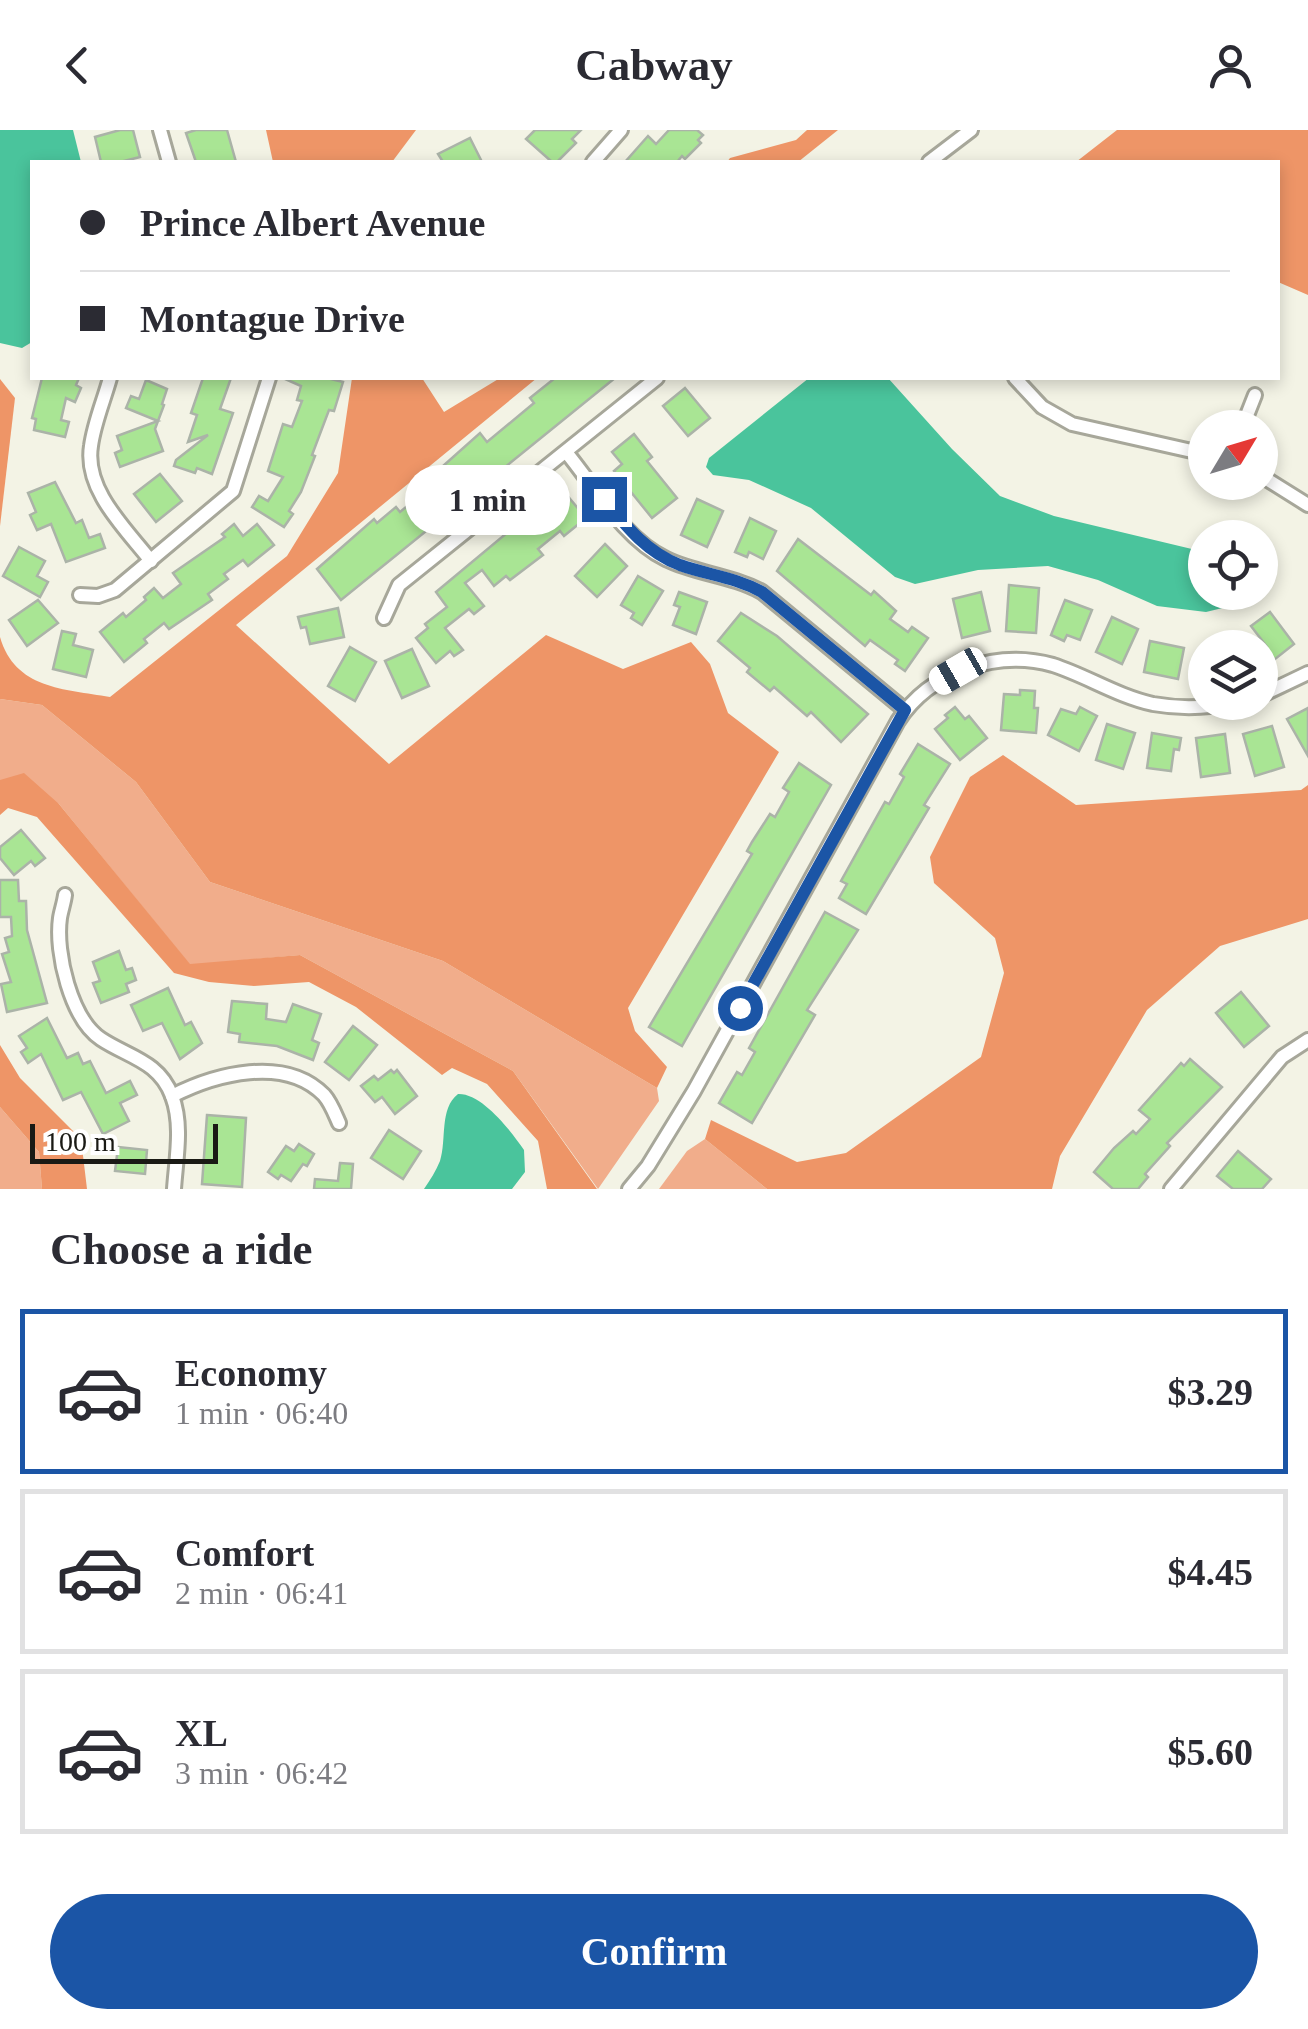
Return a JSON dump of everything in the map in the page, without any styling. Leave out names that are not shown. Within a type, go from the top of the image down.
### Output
[{"type":"street","points":[[160,130],[168,160]]},
{"type":"street","points":[[595,160],[621,130]]},
{"type":"street","points":[[932,160],[971,130]]},
{"type":"street","points":[[109,380],[90,445],[92,469],[102,497],[151,561]]},
{"type":"street","points":[[80,595],[107,594],[233,492],[268,380]]},
{"type":"street","points":[[384,618],[399,586],[655,380]]},
{"type":"street","points":[[1017,380],[1042,407],[1072,424],[1188,450]]},
{"type":"street","points":[[1249,410],[1255,395]]},
{"type":"street","points":[[566,452],[643,544],[682,566],[740,580],[762,592],[905,710]]},
{"type":"street","points":[[1278,487],[1308,505]]},
{"type":"street","points":[[629,1189],[694,1091],[905,710],[935,684],[958,671],[1018,659],[1050,664],[1122,695],[1188,708]]},
{"type":"street","points":[[1278,687],[1308,673]]},
{"type":"street","points":[[64,896],[60,934],[71,1000],[81,1022],[102,1040],[150,1064],[172,1096],[179,1131],[174,1189]]},
{"type":"street","points":[[1171,1189],[1270,1070],[1308,1040]]},
{"type":"street","points":[[172,1096],[198,1083],[240,1072],[276,1073],[312,1085],[327,1098],[339,1123]]},
{"type":"shaded area","points":[[0,130],[73,130],[80,160],[30,160],[30,343],[22,348],[0,343]]},
{"type":"shaded area","points":[[266,130],[416,130],[394,160],[273,160]]},
{"type":"shaded area","points":[[807,130],[838,130],[800,160],[728,160],[730,158],[796,140]]},
{"type":"shaded area","points":[[1117,130],[1308,130],[1308,295],[1280,283],[1280,160],[1079,160]]},
{"type":"shaded area","points":[[0,379],[15,398],[0,526]]},
{"type":"shaded area","points":[[352,380],[423,380],[444,412],[497,380],[535,380],[236,625],[389,764],[546,635],[623,669],[691,642],[710,664],[728,713],[779,752],[628,1008],[635,1031],[667,1067],[657,1088],[443,961],[210,882],[136,782],[42,705],[0,699],[0,637],[7,654],[29,677],[59,688],[110,697],[287,556],[338,473]]},
{"type":"shaded area","points":[[806,380],[890,380],[1000,496],[1054,516],[1188,548],[1188,610],[1157,606],[1098,580],[1048,566],[978,570],[915,584],[895,577],[811,508],[749,480],[713,475],[706,467],[709,458]]},
{"type":"shaded area","points":[[0,699],[42,705],[136,782],[210,882],[443,961],[657,1088],[659,1101],[598,1189],[513,1071],[300,955],[190,965],[59,804],[0,780]]},
{"type":"shaded area","points":[[1003,755],[1076,805],[1301,790],[1308,785],[1308,919],[1220,946],[1147,1010],[1060,1156],[1052,1189],[767,1189],[705,1139],[711,1120],[797,1162],[846,1153],[981,1057],[1004,973],[995,938],[934,883],[930,857],[970,777]]},
{"type":"shaded area","points":[[24,773],[59,804],[190,964],[300,955],[513,1071],[597,1189],[547,1189],[538,1141],[487,1084],[452,1068],[442,1075],[356,1007],[309,982],[254,986],[209,982],[174,973],[37,817],[8,808],[0,815],[0,780]]},
{"type":"shaded area","points":[[0,1045],[20,1078],[81,1139],[87,1189],[42,1189],[39,1152],[0,1107]]},
{"type":"shaded area","points":[[458,1094],[486,1106],[524,1150],[525,1172],[512,1189],[424,1189],[440,1161],[448,1108]]},
{"type":"shaded area","points":[[0,1107],[39,1152],[42,1189],[0,1189]]},
{"type":"shaded area","points":[[705,1139],[767,1189],[659,1189],[687,1151]]},
{"type":"building","points":[[133,130],[140,157],[101,160],[95,137]]},
{"type":"building","points":[[227,130],[235,160],[195,160],[186,133]]},
{"type":"building","points":[[535,130],[581,130],[572,139],[576,143],[559,160],[550,160],[526,139]]},
{"type":"building","points":[[669,130],[697,130],[703,135],[698,140],[701,143],[685,159],[682,156],[679,160],[627,160],[648,136],[656,144]]},
{"type":"building","points":[[470,138],[481,160],[442,160],[438,154]]},
{"type":"building","points":[[42,380],[78,380],[76,385],[81,388],[75,402],[66,398],[61,420],[69,422],[65,437],[34,430],[36,419],[32,418]]},
{"type":"building","points":[[146,380],[167,389],[158,421],[126,408],[131,396],[139,399]]},
{"type":"building","points":[[202,380],[230,380],[220,409],[233,413],[212,474],[174,466],[176,460],[208,435],[188,442],[197,415],[191,413]]},
{"type":"building","points":[[288,380],[343,382],[334,411],[329,410],[301,492],[289,511],[293,514],[284,527],[252,507],[259,496],[268,501],[283,477],[268,471],[283,424],[292,427],[302,401],[297,400],[301,386]]},
{"type":"building","points":[[552,380],[613,380],[341,600],[317,569],[374,519],[377,523],[396,507],[400,512],[412,502],[424,518],[441,504],[424,483],[480,433],[487,442],[534,403],[530,398]]},
{"type":"building","points":[[685,388],[710,418],[688,436],[663,406]]},
{"type":"building","points":[[158,421],[155,429],[163,451],[120,467],[115,453],[122,450],[117,436]]},
{"type":"building","points":[[634,434],[652,457],[647,461],[677,498],[652,518],[614,471],[622,464],[612,452]]},
{"type":"building","points":[[160,474],[182,501],[156,522],[134,494]]},
{"type":"building","points":[[55,482],[76,523],[82,520],[89,538],[100,534],[105,548],[66,562],[51,524],[37,530],[30,515],[36,512],[28,493]]},
{"type":"building","points":[[561,488],[586,518],[564,536],[560,531],[538,549],[543,555],[510,580],[506,576],[494,586],[482,570],[465,583],[484,606],[474,614],[469,609],[445,628],[463,650],[454,656],[450,651],[436,663],[416,638],[428,628],[425,624],[447,607],[436,592]]},
{"type":"building","points":[[697,499],[723,511],[707,547],[681,535]]},
{"type":"building","points":[[750,518],[776,531],[763,559],[749,552],[747,557],[735,552]]},
{"type":"building","points":[[234,524],[243,536],[257,524],[274,545],[248,566],[243,560],[224,574],[228,579],[208,594],[212,600],[169,629],[164,623],[124,662],[100,632],[123,613],[126,617],[154,588],[163,598],[181,584],[173,573],[225,537],[222,534]]},
{"type":"building","points":[[798,539],[871,595],[874,591],[896,611],[890,619],[908,632],[912,627],[928,638],[905,671],[895,664],[898,660],[870,640],[865,646],[777,571]]},
{"type":"building","points":[[605,544],[627,566],[597,597],[575,576]]},
{"type":"building","points":[[19,547],[45,561],[37,576],[48,582],[40,597],[3,576]]},
{"type":"building","points":[[638,576],[663,591],[642,625],[631,618],[634,613],[621,605]]},
{"type":"building","points":[[1009,585],[1039,588],[1036,633],[1006,631]]},
{"type":"building","points":[[679,592],[707,602],[696,634],[673,625],[680,607],[674,605]]},
{"type":"building","points":[[981,592],[990,631],[962,638],[953,599]]},
{"type":"building","points":[[38,600],[58,623],[27,646],[9,620]]},
{"type":"building","points":[[1065,600],[1092,610],[1080,640],[1067,635],[1064,641],[1051,635]]},
{"type":"building","points":[[338,608],[344,637],[310,644],[306,627],[301,628],[298,617]]},
{"type":"building","points":[[1270,612],[1294,644],[1278,657],[1278,630],[1254,630],[1251,626]]},
{"type":"building","points":[[741,613],[777,636],[868,714],[841,742],[811,712],[807,716],[774,687],[770,691],[718,641]]},
{"type":"building","points":[[1112,617],[1138,629],[1122,664],[1096,652]]},
{"type":"building","points":[[62,631],[76,634],[73,645],[93,650],[86,677],[53,669]]},
{"type":"building","points":[[1150,641],[1184,648],[1178,679],[1144,672]]},
{"type":"building","points":[[350,647],[376,662],[355,701],[328,686]]},
{"type":"building","points":[[412,649],[429,686],[402,698],[385,661]]},
{"type":"building","points":[[1020,690],[1035,691],[1036,733],[1001,730],[1004,694],[1020,695]]},
{"type":"building","points":[[955,707],[965,719],[969,716],[987,738],[960,760],[935,729]]},
{"type":"building","points":[[1080,707],[1097,716],[1079,751],[1048,735],[1061,709],[1076,714]]},
{"type":"building","points":[[1308,708],[1308,756],[1287,719]]},
{"type":"building","points":[[1107,724],[1135,733],[1123,769],[1096,760]]},
{"type":"building","points":[[1272,726],[1284,767],[1255,776],[1243,734]]},
{"type":"building","points":[[1152,733],[1181,738],[1179,750],[1174,749],[1171,771],[1147,768]]},
{"type":"building","points":[[1225,734],[1230,773],[1201,777],[1196,738]]},
{"type":"building","points":[[918,744],[950,764],[924,805],[929,808],[866,914],[839,898],[847,884],[841,881],[885,802],[889,804],[904,777],[900,774]]},
{"type":"building","points":[[799,763],[831,785],[682,1046],[649,1027],[752,854],[747,851],[752,842],[770,814],[775,817],[789,792],[783,788]]},
{"type":"building","points":[[21,830],[45,858],[35,866],[31,861],[14,875],[0,858],[0,847]]},
{"type":"building","points":[[0,880],[18,880],[19,901],[26,901],[27,930],[47,1003],[7,1012],[1,984],[11,982],[2,954],[9,952],[5,938],[12,936],[11,917],[0,917]]},
{"type":"building","points":[[825,912],[858,930],[807,1010],[815,1015],[752,1123],[719,1103],[737,1072],[742,1075],[755,1052],[749,1048]]},
{"type":"building","points":[[119,951],[126,970],[132,968],[136,980],[126,984],[129,992],[101,1003],[93,983],[100,981],[93,962]]},
{"type":"building","points":[[168,988],[185,1025],[191,1022],[202,1043],[180,1059],[162,1023],[143,1031],[131,1005]]},
{"type":"building","points":[[1241,992],[1269,1026],[1244,1047],[1216,1013]]},
{"type":"building","points":[[232,1001],[267,1004],[266,1019],[286,1022],[293,1004],[321,1014],[312,1040],[319,1043],[313,1060],[277,1046],[239,1042],[240,1034],[228,1032]]},
{"type":"building","points":[[47,1018],[67,1058],[78,1053],[83,1064],[90,1061],[106,1093],[130,1081],[137,1095],[120,1103],[129,1121],[103,1134],[81,1092],[63,1100],[41,1054],[28,1063],[21,1052],[27,1048],[19,1036]]},
{"type":"building","points":[[353,1026],[377,1045],[349,1080],[325,1062]]},
{"type":"building","points":[[1190,1059],[1222,1087],[1167,1143],[1170,1146],[1145,1174],[1148,1177],[1138,1189],[1113,1189],[1094,1172],[1114,1148],[1150,1119],[1139,1110],[1181,1063],[1184,1066]]},
{"type":"building","points":[[397,1070],[417,1096],[395,1114],[382,1097],[375,1102],[361,1086]]},
{"type":"building","points":[[207,1115],[246,1118],[242,1187],[202,1184]]},
{"type":"building","points":[[389,1130],[421,1151],[403,1179],[371,1158]]},
{"type":"building","points":[[299,1144],[314,1154],[291,1181],[268,1172],[286,1146],[294,1151]]},
{"type":"building","points":[[118,1147],[147,1150],[145,1174],[115,1171]]},
{"type":"building","points":[[1238,1151],[1271,1179],[1262,1189],[1233,1189],[1217,1176]]},
{"type":"building","points":[[340,1163],[353,1164],[351,1189],[314,1189],[315,1179],[338,1181]]},
{"type":"route","points":[[604,499],[643,544],[662,557],[740,580],[762,592],[905,710],[740,1008]]}]
